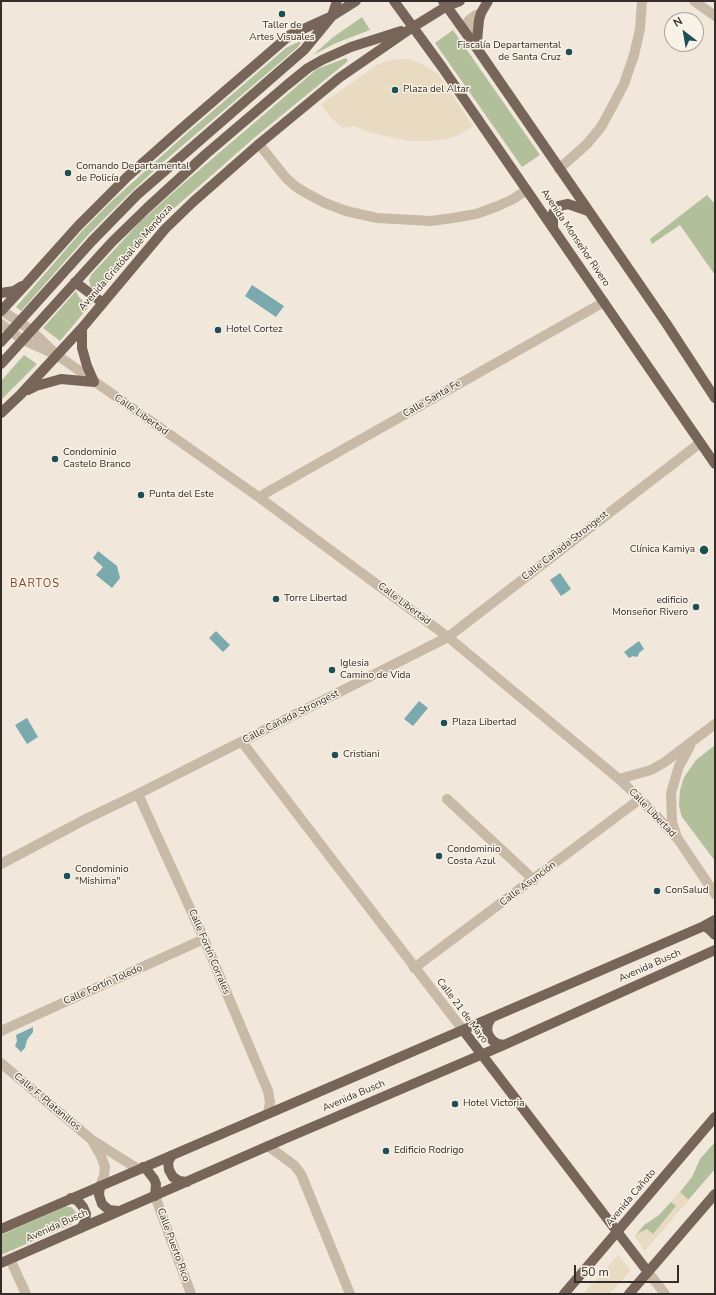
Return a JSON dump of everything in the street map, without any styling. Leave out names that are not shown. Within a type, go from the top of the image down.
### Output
[{"type":"main road","points":[[1,342],[115,217],[170,166],[304,50],[332,16],[338,1]]},
{"type":"main road","points":[[1,310],[28,283],[78,226],[128,177],[181,129],[290,35],[332,16],[356,1]]},
{"type":"main road","name":"Avenida Monseñor Rivero","points":[[394,1],[527,190],[715,464]]},
{"type":"main road","name":"Avenida Cristóbal de Mendoza","points":[[1,413],[21,394],[82,328],[165,229],[193,202],[259,144],[339,78],[447,3],[460,1]]},
{"type":"main road","points":[[478,50],[477,40],[479,20],[488,1]]},
{"type":"main road","points":[[447,3],[666,323],[715,398]]},
{"type":"main road","name":"Avenida Cristóbal de Mendoza","points":[[1,364],[112,242],[147,208],[206,154],[308,68],[352,46],[413,27]]},
{"type":"main road","points":[[553,228],[553,213],[559,206],[568,204],[588,211]]},
{"type":"main road","points":[[75,282],[103,303]]},
{"type":"main road","points":[[1,293],[14,291],[28,283]]},
{"type":"main road","points":[[82,328],[82,348],[86,366],[94,382]]},
{"type":"main road","points":[[21,394],[36,386],[60,379],[94,382]]},
{"type":"main road","name":"Avenida Busch","points":[[1,1229],[715,920]]},
{"type":"main road","points":[[704,926],[715,935]]},
{"type":"main road","name":"Avenida Busch","points":[[6,1261],[118,1211],[504,1045],[715,950]]},
{"type":"main road","points":[[491,1018],[487,1030],[489,1036],[493,1041],[504,1045]]},
{"type":"main road","name":"Calle 21 de Mayo","points":[[462,1030],[648,1272]]},
{"type":"main road","name":"Avenida Cañoto","points":[[564,1294],[715,1117]]},
{"type":"main road","points":[[172,1155],[168,1162],[169,1170],[173,1177],[179,1181],[187,1182]]},
{"type":"main road","points":[[140,1168],[148,1170],[154,1179],[156,1184],[155,1196]]},
{"type":"main road","points":[[100,1186],[99,1195],[102,1204],[109,1210],[118,1211]]},
{"type":"main road","points":[[629,1294],[715,1194]]},
{"type":"main road","points":[[71,1198],[78,1201],[84,1207],[86,1214],[85,1222],[81,1228]]},
{"type":"street","points":[[559,168],[587,144],[600,127],[624,84],[634,55],[640,29],[642,1]]},
{"type":"street","points":[[694,1],[715,16]]},
{"type":"street","points":[[259,144],[294,186],[325,203],[377,218],[431,221],[476,214],[513,199],[527,190]]},
{"type":"street","name":"Calle Santa Fe","points":[[260,498],[271,490],[604,302]]},
{"type":"street","points":[[1,310],[32,330],[57,355]]},
{"type":"street","points":[[1,324],[23,340],[57,355]]},
{"type":"street","name":"Calle Libertad","points":[[57,355],[260,498],[448,637],[619,779],[640,799],[678,839],[715,894]]},
{"type":"street","name":"Calle Cañada Strongest","points":[[1,864],[86,819],[242,742],[448,637],[700,443]]},
{"type":"street","points":[[619,779],[643,773],[665,762],[715,724]]},
{"type":"street","points":[[678,839],[672,822],[671,793],[678,766],[694,741]]},
{"type":"street","name":"Calle 21 de Mayo","points":[[242,742],[462,1030]]},
{"type":"street","name":"Calle Fortín Corrales","points":[[138,794],[204,938],[268,1091],[270,1102],[268,1113]]},
{"type":"street","points":[[447,799],[534,880]]},
{"type":"street","name":"Calle Asunción","points":[[414,968],[534,880],[640,799]]},
{"type":"street","name":"Calle Fortín Toledo","points":[[1,1031],[204,938]]},
{"type":"street","name":"Calle F. Platanillos","points":[[1,1063],[92,1140],[140,1168]]},
{"type":"street","name":"Calle F. Platanillos","points":[[92,1140],[105,1167],[104,1176],[100,1186]]},
{"type":"street","points":[[268,1146],[294,1165],[301,1174],[350,1294]]},
{"type":"street","name":"Calle Puerto Rico","points":[[155,1196],[191,1294]]},
{"type":"street","points":[[6,1261],[26,1294]]},
{"type":"street","name":"Calle 21 de Mayo","points":[[648,1272],[664,1294]]},
{"type":"green space","points":[[362,17],[370,30],[336,43],[313,55],[332,38]]},
{"type":"green space","points":[[453,30],[540,155],[522,167],[435,43]]},
{"type":"green space","points":[[301,42],[298,47],[162,163],[126,197],[90,233],[21,311],[16,307],[81,232],[112,201],[186,134],[286,48]]},
{"type":"green space","points":[[346,58],[348,61],[254,138],[172,210],[152,230],[104,287],[95,290],[91,287],[89,281],[91,275],[140,222],[317,69]]},
{"type":"green space","points":[[707,195],[715,204],[715,275],[680,225],[652,244],[650,239]]},
{"type":"green space","points":[[76,291],[84,302],[92,303],[60,341],[43,328]]},
{"type":"green space","points":[[24,355],[37,364],[1,400],[1,381]]},
{"type":"green space","points":[[715,745],[715,861],[682,817],[679,805],[680,790],[684,777],[696,760]]},
{"type":"green space","points":[[715,1142],[715,1169],[645,1250],[635,1236],[644,1225],[659,1215],[680,1192],[692,1177],[700,1159]]},
{"type":"green space","points":[[65,1207],[71,1207],[76,1212],[72,1224],[1,1255],[1,1235]]},
{"type":"shaded area","name":"Plaza del Altar","points":[[408,59],[420,63],[439,75],[473,126],[459,135],[447,139],[409,141],[371,133],[354,126],[343,128],[332,119],[321,104],[377,65],[386,61]]},
{"type":"shaded area","points":[[680,1192],[689,1200],[645,1250],[635,1236],[647,1229],[653,1234],[676,1206],[671,1202]]},
{"type":"shaded area","points":[[618,1255],[631,1270],[609,1294],[583,1294]]},
{"type":"water","points":[[252,285],[284,306],[276,317],[245,296]]},
{"type":"water","points":[[98,551],[117,566],[120,578],[112,588],[96,575],[103,567],[93,558]]},
{"type":"water","points":[[560,573],[571,589],[561,596],[550,580]]},
{"type":"water","points":[[216,631],[230,645],[223,652],[209,638]]},
{"type":"water","points":[[639,641],[644,649],[638,656],[629,658],[624,652]]},
{"type":"water","points":[[419,701],[428,708],[413,726],[404,719]]},
{"type":"water","points":[[27,718],[38,737],[27,744],[15,725]]},
{"type":"water","points":[[33,1027],[33,1032],[27,1040],[25,1048],[21,1052],[15,1046],[17,1041],[16,1035]]},
{"type":"place","name":"Taller de Artes Visuales","points":[[282,14]]},
{"type":"place","name":"Fiscalía Departamental de Santa Cruz","points":[[569,52]]},
{"type":"place","name":"Plaza del Altar","points":[[395,90]]},
{"type":"place","name":"Comando Departamental de Policía","points":[[68,173]]},
{"type":"place","name":"Hotel Cortez","points":[[218,330]]},
{"type":"place","name":"Condominio Castelo Branco","points":[[55,459]]},
{"type":"place","name":"Punta del Este","points":[[141,495]]},
{"type":"place","name":"Clínica Kamiya","points":[[704,550]]},
{"type":"place","name":"Torre Libertad","points":[[276,599]]},
{"type":"place","name":"edificio Monseñor Rivero","points":[[696,607]]},
{"type":"place","name":"Iglesia Camino de Vida","points":[[332,670]]},
{"type":"place","name":"Plaza Libertad","points":[[444,723]]},
{"type":"place","name":"Cristiani","points":[[335,755]]},
{"type":"place","name":"Condominio Costa Azul","points":[[439,856]]},
{"type":"place","name":"Condominio \"Mishima\"","points":[[67,876]]},
{"type":"place","name":"ConSalud","points":[[657,891]]},
{"type":"place","name":"Hotel Victoria","points":[[455,1104]]},
{"type":"place","name":"Edificio Rodrigo","points":[[386,1151]]},
{"type":"district","name":"BARTOS","points":[[35,584]]}]
